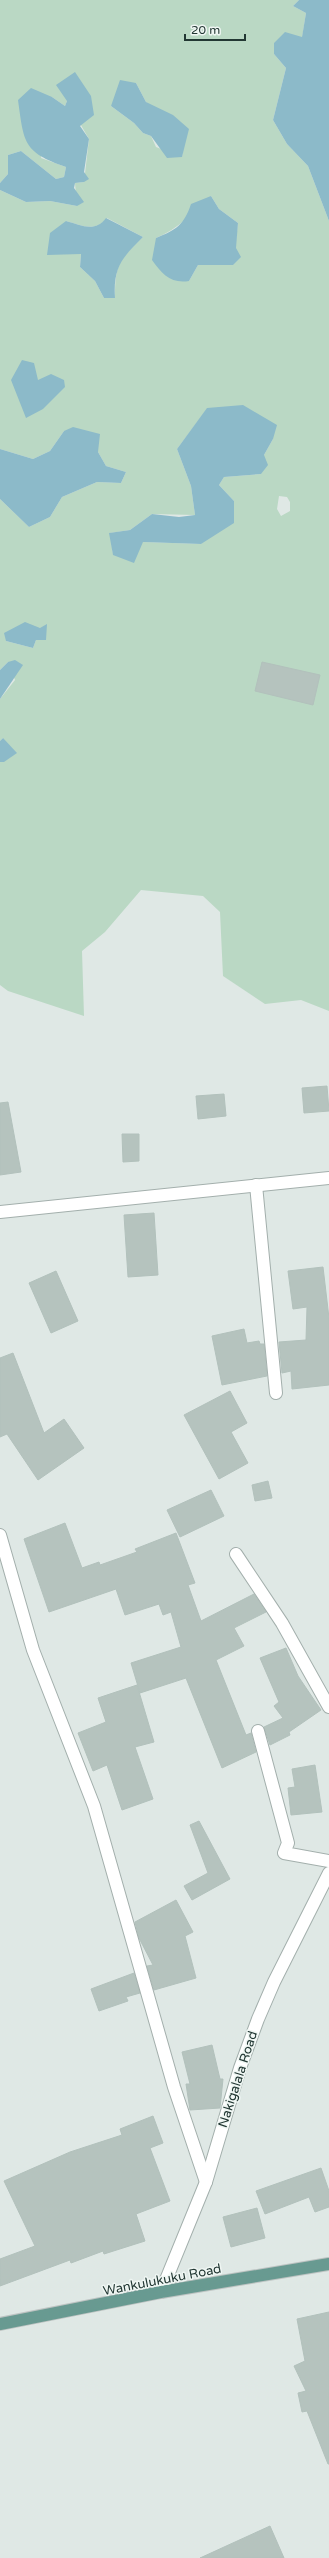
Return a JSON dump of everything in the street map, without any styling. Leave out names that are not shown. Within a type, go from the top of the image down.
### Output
[{"type":"main road","name":"Wankulukuku Road","points":[[0,2324],[161,2292],[329,2264]]},
{"type":"street","points":[[0,1212],[329,1178]]},
{"type":"street","points":[[256,1185],[276,1393]]},
{"type":"street","points":[[0,1535],[34,1650],[94,1806],[174,2087],[206,2182]]},
{"type":"street","points":[[236,1554],[282,1623],[329,1707]]},
{"type":"street","points":[[258,1731],[288,1843],[284,1853],[329,1861]]},
{"type":"street","name":"Nakigalala Road","points":[[161,2292],[206,2182],[240,2068],[258,2019],[274,1982],[329,1873]]},
{"type":"green space","points":[[0,0],[299,0],[293,6],[306,13],[302,38],[274,54],[286,68],[273,120],[287,144],[308,166],[329,221],[329,1011],[301,1000],[265,1004],[223,976],[220,912],[203,896],[141,890],[105,932],[82,951],[84,1016],[8,991],[0,985],[0,762],[4,762],[3,738],[0,741],[0,699],[15,680],[8,662],[0,670],[0,499],[29,527],[50,517],[62,497],[97,482],[121,483],[126,472],[106,466],[98,452],[64,431],[50,451],[33,459],[0,449],[0,190],[26,202],[50,201],[77,206],[75,183],[84,182],[89,139],[67,101],[65,106],[52,97],[41,158],[66,167],[64,177],[56,179],[21,151],[8,155],[8,174],[0,183]],"holes":[[[136,83],[146,102],[183,150],[182,157],[156,147],[151,136],[143,133],[134,123],[111,106]],[[211,196],[219,209],[238,223],[233,265],[198,265],[189,281],[156,238],[185,220]],[[107,218],[143,237],[128,251],[120,263],[116,277],[115,298],[104,298],[95,281],[80,267],[81,254],[66,221],[88,227],[98,225]],[[222,408],[273,439],[264,455],[261,474],[224,477],[219,485],[234,501],[201,544],[143,542],[113,554],[110,533],[130,530],[152,514],[195,515],[191,486],[177,449],[207,409]],[[279,496],[287,497],[290,502],[290,511],[281,516],[277,509]],[[40,628],[46,640],[36,640],[33,648],[6,641]]]},
{"type":"water","points":[[299,0],[329,0],[329,221],[308,166],[287,144],[273,120],[286,68],[274,54],[274,43],[285,32],[302,37],[306,13],[293,6]]},
{"type":"water","points":[[75,72],[91,96],[94,115],[80,126],[89,139],[84,172],[89,179],[84,182],[75,183],[74,188],[84,202],[77,206],[50,201],[26,202],[0,190],[0,183],[8,174],[8,155],[21,151],[56,179],[64,177],[66,167],[41,156],[33,151],[28,144],[24,136],[18,100],[31,88],[52,97],[65,106],[67,101],[56,85]]},
{"type":"water","points":[[120,80],[136,83],[146,102],[173,115],[189,129],[182,157],[167,158],[151,136],[143,133],[134,123],[111,106]]},
{"type":"water","points":[[211,196],[219,209],[238,223],[236,248],[241,257],[233,265],[198,265],[189,281],[177,281],[168,277],[159,270],[152,260],[156,238],[178,226],[185,217],[191,204]]},
{"type":"water","points":[[106,218],[143,237],[129,251],[120,264],[117,271],[115,298],[104,298],[95,281],[80,267],[81,254],[47,255],[50,233],[66,221],[82,226],[92,227],[102,223]]},
{"type":"water","points":[[22,360],[34,363],[38,380],[51,374],[64,380],[65,387],[43,409],[26,418],[11,380]]},
{"type":"water","points":[[243,405],[277,425],[273,439],[264,455],[268,465],[261,474],[224,477],[219,485],[234,501],[234,523],[201,544],[143,542],[134,563],[113,555],[109,533],[130,530],[152,514],[179,517],[195,515],[191,486],[177,449],[207,408]]},
{"type":"water","points":[[73,427],[100,434],[98,452],[106,466],[126,472],[121,483],[97,482],[62,497],[50,517],[29,527],[0,499],[0,449],[33,459],[50,451],[64,431]]},
{"type":"water","points":[[25,622],[40,628],[47,624],[46,640],[36,640],[33,648],[6,641],[4,633]]},
{"type":"water","points":[[15,660],[23,665],[0,699],[0,670],[8,662]]},
{"type":"water","points":[[3,738],[17,753],[4,762],[0,762],[0,741]]},
{"type":"building","points":[[262,662],[320,675],[313,705],[255,691]]},
{"type":"building","points":[[327,1086],[329,1111],[304,1113],[302,1088]]},
{"type":"building","points":[[224,1094],[226,1116],[198,1119],[196,1096]]},
{"type":"building","points":[[8,1102],[21,1172],[0,1175],[0,1103]]},
{"type":"building","points":[[122,1134],[139,1134],[139,1161],[123,1162]]},
{"type":"building","points":[[154,1213],[158,1275],[128,1277],[124,1215]]},
{"type":"building","points":[[323,1267],[329,1318],[329,1385],[292,1389],[291,1371],[282,1373],[279,1342],[306,1340],[307,1307],[293,1309],[288,1271]]},
{"type":"building","points":[[56,1271],[78,1321],[51,1333],[29,1283]]},
{"type":"building","points":[[244,1329],[247,1343],[259,1341],[260,1344],[264,1344],[267,1376],[222,1385],[212,1336]]},
{"type":"building","points":[[13,1353],[44,1433],[64,1419],[84,1448],[38,1480],[7,1434],[0,1437],[0,1358]]},
{"type":"building","points":[[230,1391],[247,1423],[231,1432],[248,1463],[219,1479],[184,1415]]},
{"type":"building","points":[[268,1481],[272,1498],[255,1501],[252,1485]]},
{"type":"building","points":[[211,1490],[224,1516],[180,1537],[167,1510]]},
{"type":"building","points":[[65,1523],[82,1568],[99,1562],[100,1565],[137,1552],[135,1549],[176,1533],[195,1583],[188,1585],[201,1621],[254,1594],[266,1612],[234,1628],[244,1646],[216,1660],[246,1735],[251,1733],[256,1752],[222,1768],[186,1678],[140,1693],[131,1663],[181,1647],[171,1612],[163,1615],[159,1604],[125,1615],[116,1589],[49,1612],[24,1539]]},
{"type":"building","points":[[286,1648],[298,1676],[321,1710],[289,1732],[290,1735],[270,1745],[264,1727],[283,1718],[274,1706],[279,1702],[260,1658]]},
{"type":"building","points":[[137,1685],[154,1742],[135,1747],[153,1799],[122,1810],[107,1765],[93,1771],[78,1733],[106,1722],[98,1698]]},
{"type":"building","points":[[315,1765],[322,1812],[291,1815],[288,1788],[295,1787],[292,1769]]},
{"type":"building","points":[[199,1821],[230,1879],[192,1900],[184,1886],[208,1873],[190,1825]]},
{"type":"building","points":[[176,1900],[193,1932],[185,1936],[196,1978],[154,1990],[147,1966],[153,1965],[139,1938],[135,1922]]},
{"type":"building","points":[[134,1973],[140,1993],[126,1997],[128,2001],[99,2011],[91,1989]]},
{"type":"building","points":[[212,2045],[220,2079],[223,2079],[220,2108],[190,2110],[186,2084],[190,2084],[182,2052]]},
{"type":"building","points":[[153,2116],[163,2143],[150,2148],[170,2201],[136,2214],[145,2241],[104,2254],[103,2251],[71,2263],[70,2260],[0,2286],[0,2259],[35,2246],[4,2181],[70,2152],[122,2135],[120,2129]]},
{"type":"building","points":[[321,2168],[329,2191],[329,2207],[315,2212],[309,2197],[265,2214],[256,2191]]},
{"type":"building","points":[[257,2208],[265,2238],[231,2247],[223,2217]]},
{"type":"building","points":[[329,2312],[328,2464],[307,2411],[302,2412],[298,2393],[306,2391],[294,2366],[305,2361],[297,2319]]},
{"type":"building","points":[[270,2526],[284,2558],[200,2558]]}]
